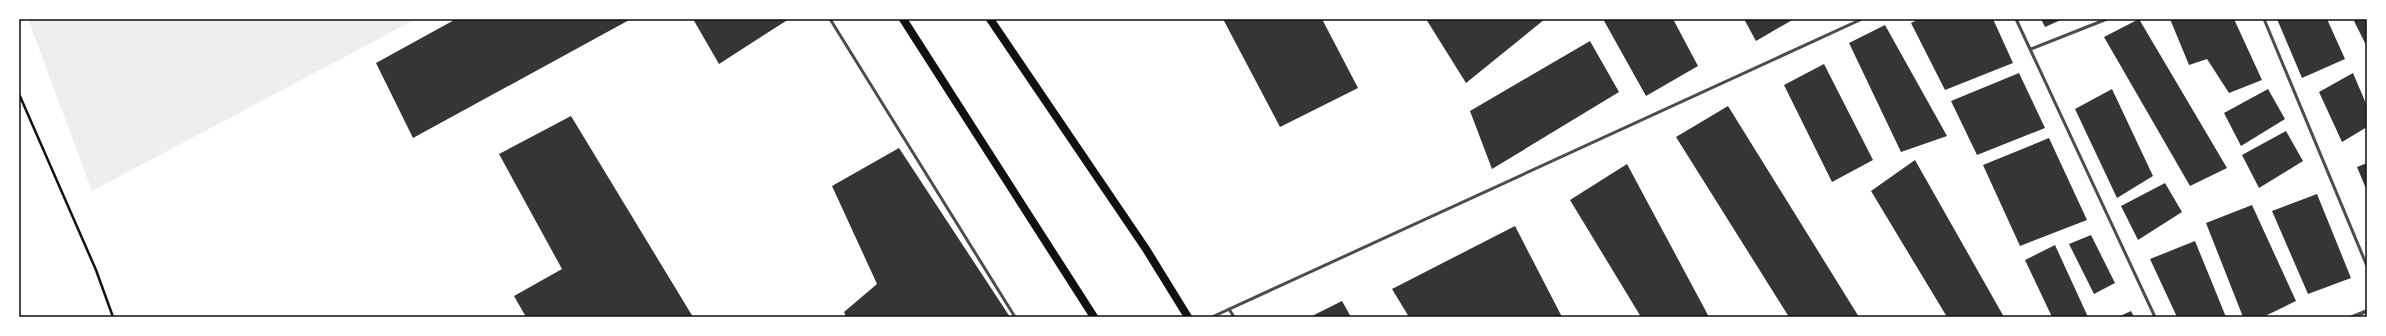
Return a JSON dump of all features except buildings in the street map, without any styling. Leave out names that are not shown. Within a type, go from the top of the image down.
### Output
[{"type":"main road","points":[[903,19],[1094,317]]},
{"type":"main road","points":[[990,19],[1146,249],[1188,317]]},
{"type":"street","points":[[2352,317],[2367,311]]},
{"type":"lane","points":[[830,19],[1015,317]]},
{"type":"lane","points":[[1212,317],[1852,21],[1862,19]]},
{"type":"lane","points":[[2016,19],[2155,317]]},
{"type":"lane","points":[[2030,49],[2107,19]]},
{"type":"lane","points":[[2264,19],[2367,266]]},
{"type":"lane","points":[[1229,309],[1234,317]]},
{"type":"path","points":[[19,94],[96,270],[113,317]]},
{"type":"shaded area","points":[[28,19],[416,19],[92,191]]}]
